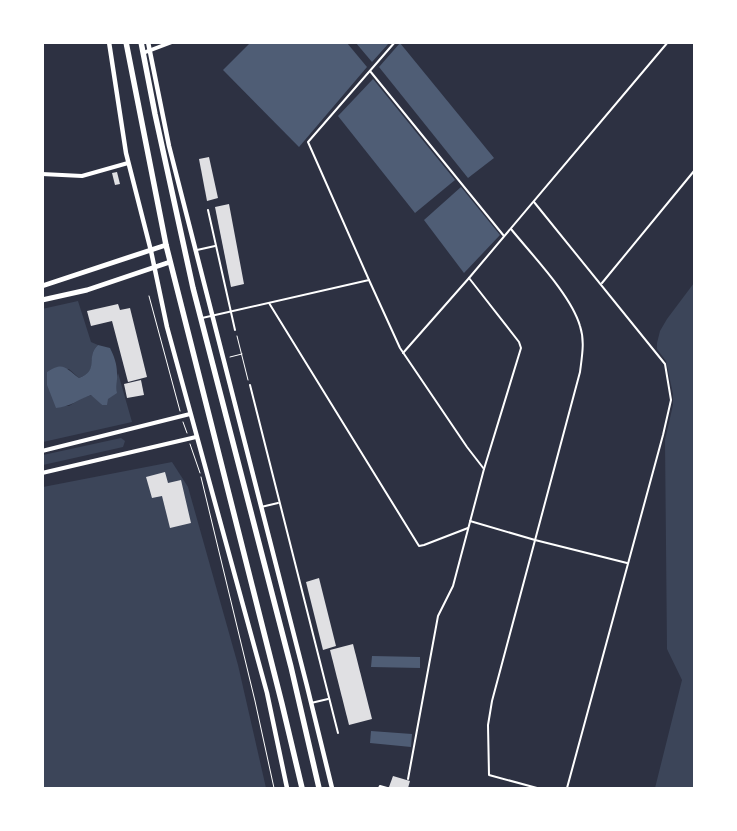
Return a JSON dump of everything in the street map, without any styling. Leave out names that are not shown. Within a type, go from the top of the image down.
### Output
[{"type":"highway","points":[[126,42],[170,262],[302,788]]},
{"type":"highway","points":[[141,42],[182,241],[291,666],[319,788]]},
{"type":"main road","points":[[42,286],[166,245]]},
{"type":"main road","points":[[42,300],[87,290],[170,262]]},
{"type":"street","points":[[109,42],[128,163],[151,251],[167,327],[267,694],[287,788]]},
{"type":"street","points":[[148,42],[169,146],[332,788]]},
{"type":"street","points":[[143,52],[172,42]]},
{"type":"street","points":[[42,174],[82,176],[128,163]]},
{"type":"street","points":[[42,451],[190,414]]},
{"type":"street","points":[[42,473],[196,437]]},
{"type":"lane","points":[[395,42],[308,142],[403,353],[484,469]]},
{"type":"lane","points":[[403,353],[511,229],[668,42]]},
{"type":"lane","points":[[370,71],[504,236]]},
{"type":"lane","points":[[601,284],[694,171]]},
{"type":"lane","points":[[534,202],[664,364],[671,400],[567,788]]},
{"type":"lane","points":[[208,210],[235,330]]},
{"type":"lane","points":[[511,229],[574,309],[581,327],[583,347],[580,372],[492,701],[488,725],[489,775],[537,788]]},
{"type":"lane","points":[[195,250],[216,246]]},
{"type":"lane","points":[[408,779],[438,616],[453,586],[484,469],[520,348],[520,342],[469,278]]},
{"type":"lane","points":[[202,318],[369,280]]},
{"type":"lane","points":[[269,303],[419,546],[424,546],[468,527]]},
{"type":"lane","points":[[250,386],[338,733]]},
{"type":"lane","points":[[261,507],[279,503]]},
{"type":"lane","points":[[470,521],[628,564]]},
{"type":"lane","points":[[311,703],[329,699]]},
{"type":"lane","points":[[379,788],[380,786],[387,788]]},
{"type":"path","points":[[148,296],[181,417],[202,484],[255,701],[274,788]]},
{"type":"path","points":[[235,330],[250,386]]},
{"type":"shaded area","points":[[250,43],[347,43],[367,67],[299,147],[223,70]]},
{"type":"shaded area","points":[[356,43],[389,43],[372,62]]},
{"type":"shaded area","points":[[400,43],[494,158],[468,178],[379,67]]},
{"type":"shaded area","points":[[373,79],[455,180],[415,213],[338,116]]},
{"type":"shaded area","points":[[461,187],[500,235],[464,273],[424,220]]},
{"type":"shaded area","points":[[694,283],[694,788],[655,788],[682,680],[667,649],[665,440],[673,405],[673,394],[666,361],[657,349],[657,343],[660,331],[667,319]]},
{"type":"shaded area","points":[[78,301],[91,342],[98,345],[94,350],[91,367],[86,375],[79,378],[69,369],[47,372],[49,387],[56,406],[69,406],[82,398],[92,395],[102,405],[113,391],[118,373],[132,422],[43,442],[42,309]]},
{"type":"shaded area","points":[[98,345],[110,348],[113,354],[117,370],[117,393],[108,399],[107,405],[102,405],[91,395],[70,405],[56,408],[47,385],[47,372],[61,366],[79,378],[85,375],[91,367],[92,354]]},
{"type":"shaded area","points":[[121,438],[125,441],[123,447],[43,465],[43,455]]},
{"type":"shaded area","points":[[172,462],[188,487],[238,665],[266,788],[43,788],[43,487]]},
{"type":"shaded area","points":[[372,656],[420,657],[420,668],[371,667]]},
{"type":"shaded area","points":[[371,731],[412,734],[411,747],[370,743]]},
{"type":"building","points":[[209,157],[218,198],[207,201],[199,159]]},
{"type":"building","points":[[117,172],[120,184],[115,185],[112,173]]},
{"type":"building","points":[[229,204],[244,284],[231,287],[215,207]]},
{"type":"building","points":[[118,304],[120,310],[130,308],[147,377],[128,382],[112,321],[91,326],[87,311]]},
{"type":"building","points":[[141,380],[144,395],[127,398],[124,384]]},
{"type":"building","points":[[165,472],[168,483],[181,480],[191,523],[170,528],[162,496],[152,498],[146,477]]},
{"type":"building","points":[[319,578],[336,646],[323,650],[306,582]]},
{"type":"building","points":[[353,644],[372,719],[349,725],[330,650]]},
{"type":"building","points":[[393,776],[410,781],[408,788],[389,787]]}]
